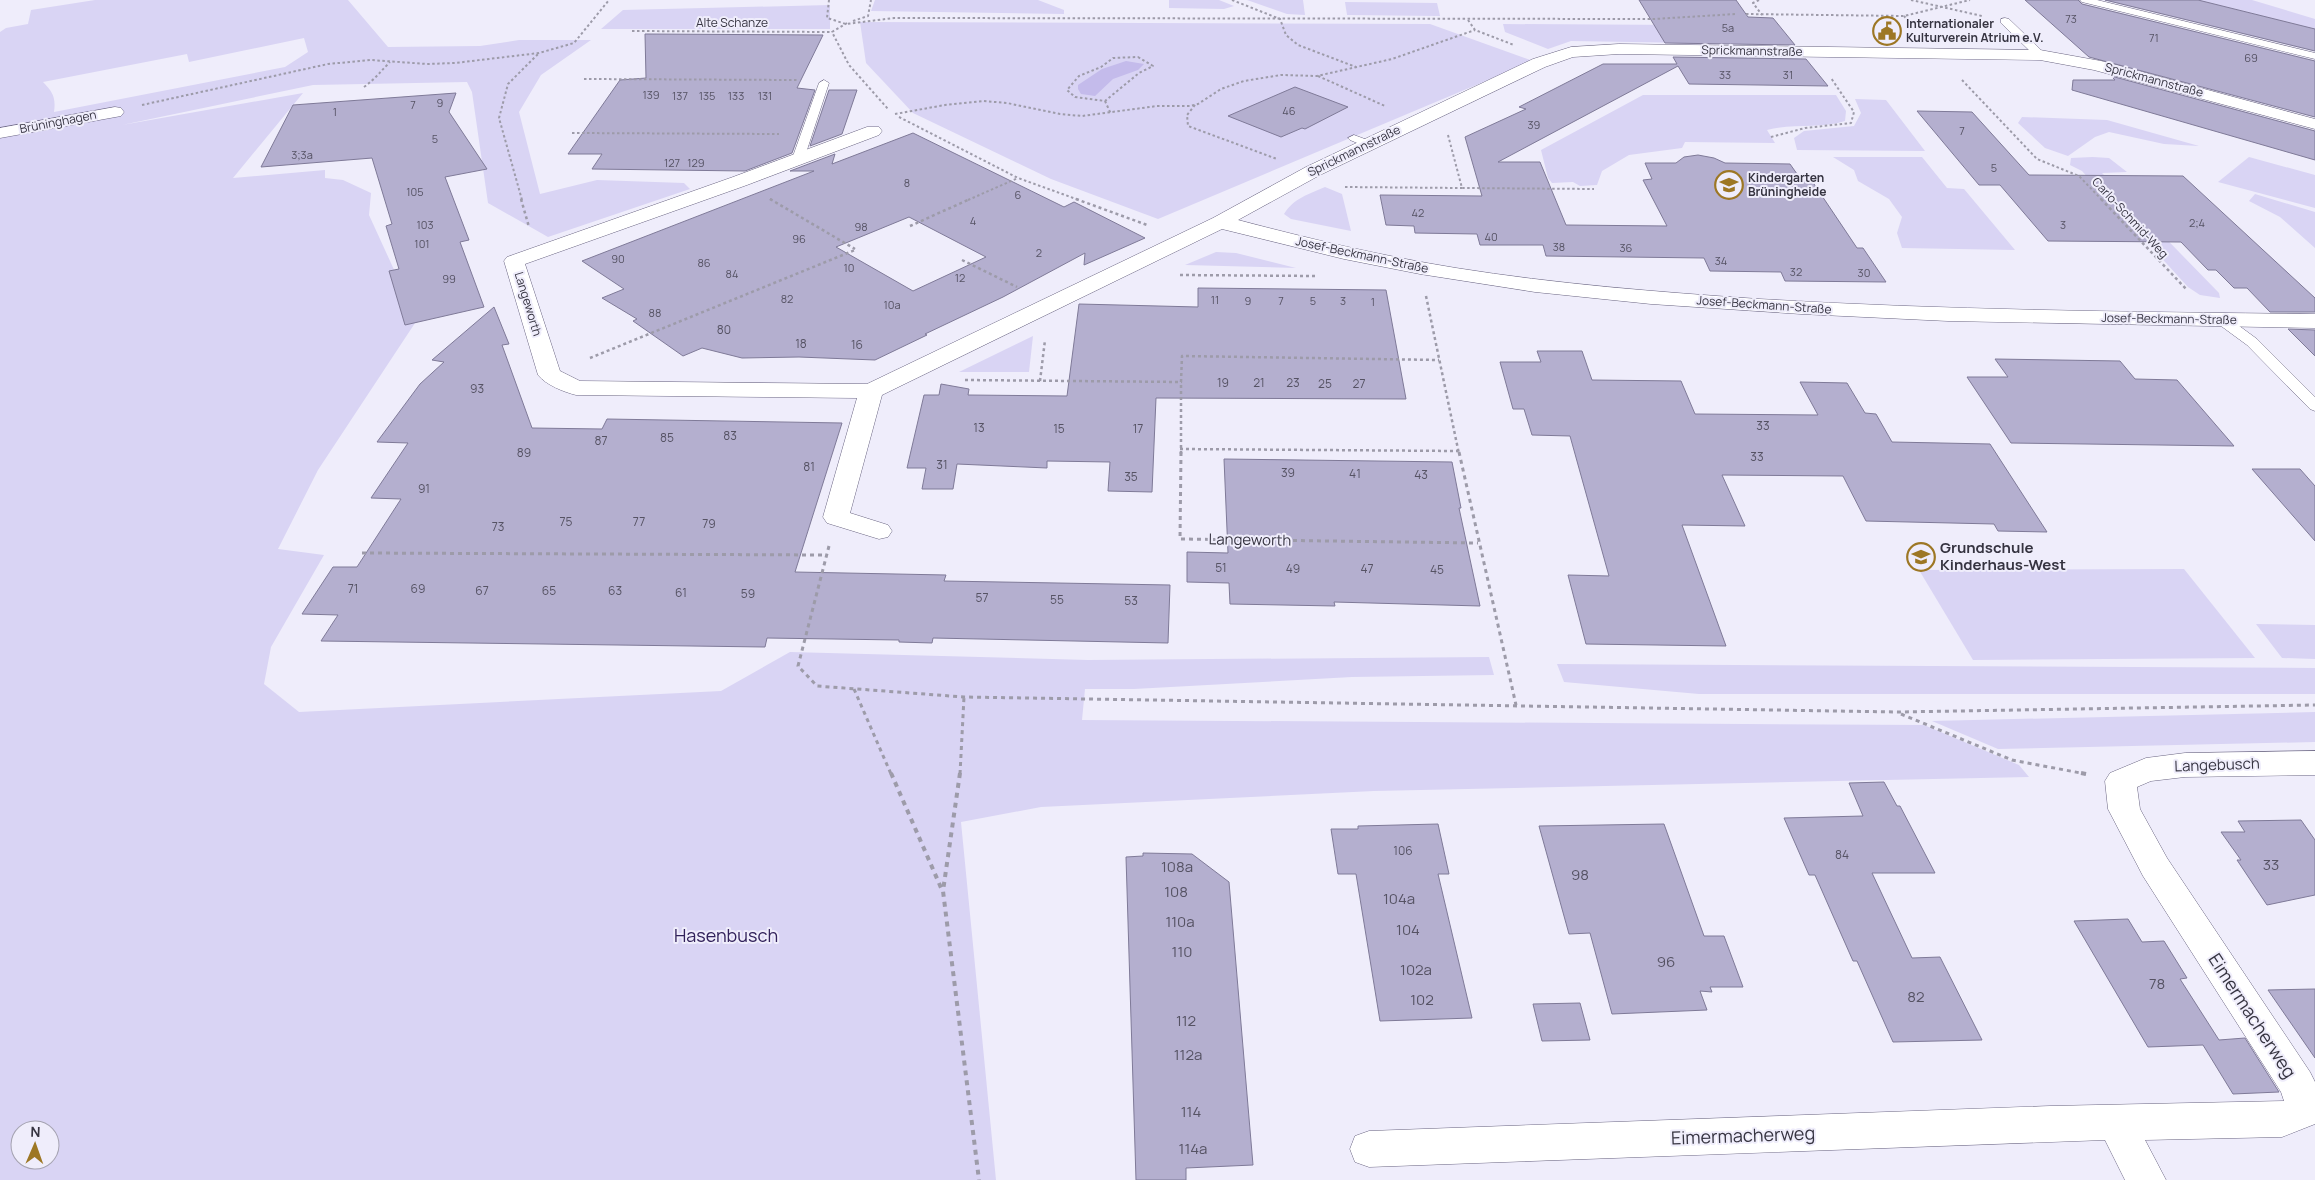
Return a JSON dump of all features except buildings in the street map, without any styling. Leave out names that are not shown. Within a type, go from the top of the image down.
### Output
[{"type":"street","name":"Sprickmannstraße","points":[[1220,222],[1313,171],[1362,141],[1414,122],[1549,58],[1571,52],[1598,50],[1812,51],[2040,55],[2095,65],[2315,124]]},
{"type":"street","name":"Brüninghagen","points":[[0,133],[115,112]]},
{"type":"street","name":"Langeworth","points":[[550,375],[514,261],[740,181],[873,131]]},
{"type":"street","name":"Josef-Beckmann-Straße","points":[[1220,222],[1314,246],[1421,268],[1567,289],[1761,306],[1949,315],[2315,321]]},
{"type":"street","points":[[550,375],[576,388],[871,391],[1220,222]]},
{"type":"street","points":[[871,391],[836,517],[879,530]]},
{"type":"street","name":"Langebusch","points":[[2121,781],[2146,770],[2185,765],[2315,763]]},
{"type":"street","name":"Eimermacherweg","points":[[1369,1149],[2282,1119],[2307,1110],[2297,1084],[2155,867],[2124,809],[2121,781]]},
{"type":"street","points":[[2116,1123],[2146,1180]]},
{"type":"lane","points":[[2085,0],[2315,56]]},
{"type":"lane","points":[[2005,21],[2040,55]]},
{"type":"lane","points":[[798,159],[824,83]]},
{"type":"lane","points":[[2222,320],[2252,342],[2315,406]]},
{"type":"path","points":[[115,112],[311,67],[371,60],[427,64],[455,63],[539,53],[574,43],[609,0]]},
{"type":"path","points":[[828,0],[827,18],[846,24],[894,18],[1654,20],[1736,14]]},
{"type":"path","points":[[871,0],[868,16],[846,24],[832,32],[849,65],[893,114],[1018,178],[1184,239]]},
{"type":"path","points":[[1232,0],[1280,19],[1286,35],[1298,45],[1356,68]]},
{"type":"path","points":[[1760,0],[1753,3],[1762,15]]},
{"type":"path","points":[[1911,0],[2005,21]]},
{"type":"path","points":[[1746,14],[1904,16],[1970,0]]},
{"type":"path","points":[[1467,20],[1475,30],[1549,58]]},
{"type":"path","name":"Alte Schanze","points":[[632,30],[832,32]]},
{"type":"path","points":[[1475,30],[1392,59],[1356,68],[1317,76],[1251,78],[1220,90],[1195,105],[1187,115],[1188,126],[1313,171],[1345,187],[1594,189]]},
{"type":"path","points":[[1771,137],[1804,128],[1851,123],[1854,112],[1812,51]]},
{"type":"path","points":[[536,253],[499,118],[508,84],[539,53]]},
{"type":"path","name":"Carlo-Schmid-Weg","points":[[1936,53],[2037,159],[2079,176],[2183,287],[2222,320]]},
{"type":"path","points":[[1138,56],[1153,66],[1139,73],[1105,101],[1075,97],[1067,90],[1080,74],[1107,65],[1113,58],[1138,56]]},
{"type":"path","points":[[364,87],[380,75],[381,71],[390,62]]},
{"type":"path","points":[[1317,76],[1384,106],[1414,122]]},
{"type":"path","points":[[584,79],[815,80],[824,83]]},
{"type":"path","points":[[893,114],[973,101],[997,102],[1073,115],[1111,114],[1156,106],[1195,105]]},
{"type":"path","points":[[1105,101],[1111,114]]},
{"type":"path","points":[[572,133],[806,134]]},
{"type":"path","points":[[1449,137],[1462,188]]},
{"type":"path","points":[[910,226],[1018,178]]},
{"type":"path","points":[[550,375],[855,250],[740,181]]},
{"type":"path","points":[[962,260],[1051,304],[1040,380]]},
{"type":"path","points":[[1421,268],[1458,451],[1516,706]]},
{"type":"path","points":[[1178,275],[1319,276]]},
{"type":"path","name":"Langeworth","points":[[1439,360],[1182,356],[1180,539],[1478,543]]},
{"type":"path","points":[[963,380],[1181,382]]},
{"type":"path","points":[[1180,449],[1458,451]]},
{"type":"path","points":[[836,517],[798,666],[817,686],[964,697],[1898,712],[2315,705]]},
{"type":"path","points":[[362,553],[826,556]]},
{"type":"path","points":[[854,689],[943,891]]},
{"type":"path","points":[[964,697],[960,772],[943,891],[979,1180]]},
{"type":"path","points":[[1898,712],[2012,760],[2121,781]]},
{"type":"green space","name":"Hasenbusch","points":[[95,0],[348,0],[388,47],[480,46],[519,40],[591,40],[541,75],[519,112],[540,194],[597,180],[684,183],[690,189],[548,237],[488,203],[472,92],[467,82],[313,85],[122,125],[303,93],[233,178],[325,170],[325,178],[343,180],[371,193],[369,215],[417,320],[318,470],[278,549],[324,555],[271,647],[264,684],[299,712],[721,691],[790,652],[1088,660],[1489,657],[1494,675],[1352,677],[1134,689],[1085,689],[1082,720],[1924,725],[2019,765],[2029,777],[1374,791],[1041,807],[961,822],[996,1180],[0,1180],[0,32],[6,28],[28,24],[31,10]],"holes":[[[304,38],[308,52],[285,67],[54,112],[55,103],[53,96],[43,82],[187,54],[189,62]]]},
{"type":"green space","points":[[875,0],[1038,0],[1064,10],[1064,14],[871,11]]},
{"type":"green space","points":[[1169,0],[1219,0],[1234,6],[1224,9],[1169,8]]},
{"type":"green space","points":[[1247,0],[1303,0],[1305,15],[1287,14]]},
{"type":"green space","points":[[2198,0],[2252,0],[2315,19],[2315,29]]},
{"type":"green space","points":[[1345,2],[1437,3],[1440,16],[1347,15]]},
{"type":"green space","points":[[830,5],[830,29],[601,29],[623,10]]},
{"type":"green space","points":[[860,22],[1430,24],[1533,61],[1158,219],[1051,179],[913,113],[866,63]]},
{"type":"green space","points":[[1503,24],[1682,25],[1691,43],[1571,41],[1548,49],[1505,32]]},
{"type":"green space","points":[[1643,95],[1836,95],[1846,111],[1845,121],[1826,125],[1767,130],[1775,143],[1685,142],[1682,148],[1629,155],[1602,171],[1597,185],[1580,186],[1573,182],[1552,183],[1548,178],[1541,150]]},
{"type":"green space","points":[[1855,99],[1886,100],[1925,151],[1797,150],[1794,138],[1804,131],[1854,126],[1861,113]]},
{"type":"green space","points":[[2022,117],[2107,120],[2199,146],[2164,144],[2109,132],[2095,137],[2068,156],[2045,148],[2018,123]]},
{"type":"green space","points":[[1833,157],[1922,157],[1947,188],[1964,189],[2015,250],[1902,248],[1897,233],[1902,217],[1889,199],[1858,181],[1854,170]]},
{"type":"green space","points":[[2249,157],[2315,175],[2315,208],[2218,182]]},
{"type":"green space","points":[[2071,158],[2109,158],[2127,172],[2102,173],[2219,293],[2220,298],[2200,295],[2188,287],[2082,171],[2070,165]]},
{"type":"green space","points":[[1325,187],[1342,194],[1351,231],[1291,219],[1284,214],[1297,200]]},
{"type":"green space","points":[[2255,194],[2315,212],[2315,248],[2280,217],[2249,201]]},
{"type":"green space","points":[[1216,252],[1236,253],[1296,268],[1185,265]]},
{"type":"green space","points":[[1033,336],[1029,372],[959,372]]},
{"type":"green space","points":[[2184,569],[2255,658],[1973,660],[1919,570]]},
{"type":"green space","points":[[2256,624],[2315,625],[2315,659],[2282,658]]},
{"type":"green space","points":[[1557,664],[2315,668],[2315,694],[1699,694],[1564,682]]},
{"type":"green space","points":[[2315,712],[2315,742],[1998,749],[1932,721]]},
{"type":"shaded area","points":[[1126,61],[1144,64],[1138,70],[1113,79],[1095,96],[1081,94],[1078,85],[1102,69]]},
{"type":"place","name":"Internationaler Kulturverein Atrium e.V.","points":[[1887,31]]},
{"type":"place","name":"Kindergarten Brüningheide","points":[[1729,185]]},
{"type":"place","name":"Grundschule Kinderhaus-West","points":[[1921,557]]}]
